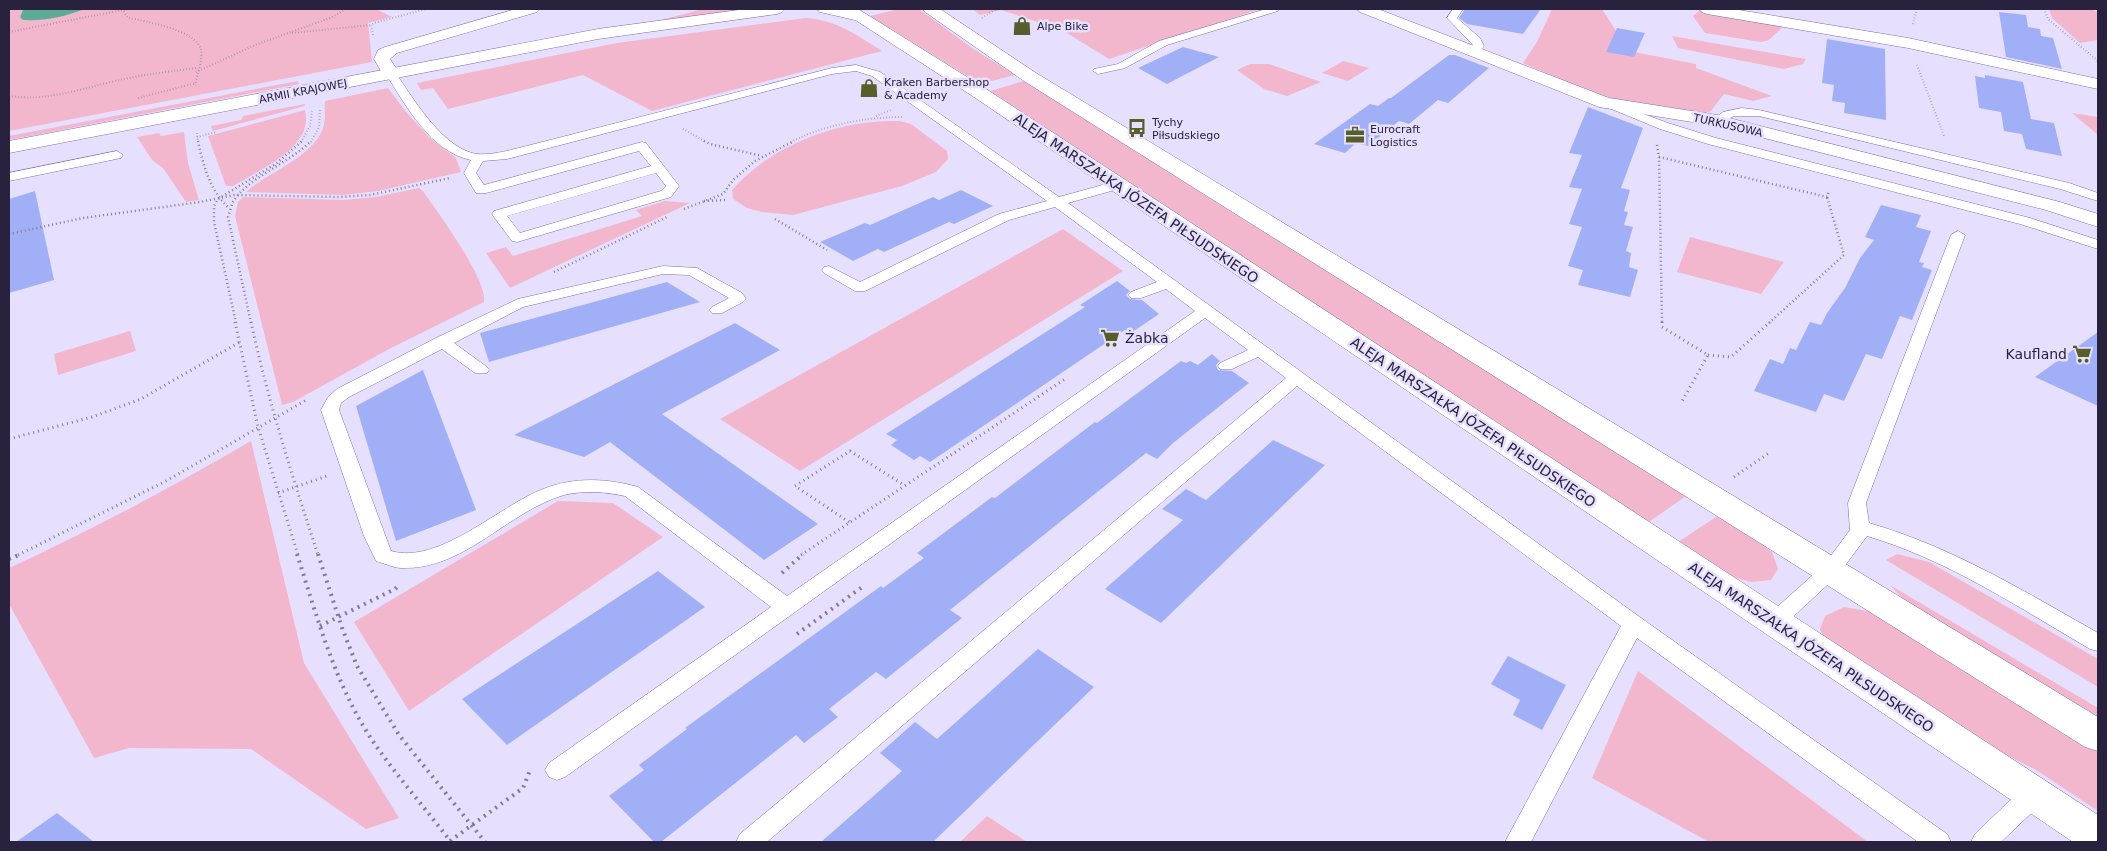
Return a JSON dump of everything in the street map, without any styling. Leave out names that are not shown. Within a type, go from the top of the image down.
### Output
[{"type":"main road","points":[[391,74],[382,59],[384,54],[391,50],[532,9]]},
{"type":"main road","name":"ARMII KRAJOWEJ","points":[[598,34],[691,9]]},
{"type":"main road","name":"ARMII KRAJOWEJ","points":[[9,147],[598,34],[777,9]]},
{"type":"main road","points":[[824,9],[854,12]]},
{"type":"main road","points":[[930,9],[1030,77],[2098,736]]},
{"type":"main road","name":"TURKUSOWA","points":[[1365,9],[1605,102],[1717,122],[2053,206],[2098,221]]},
{"type":"main road","points":[[1707,9],[1908,43],[2098,84]]},
{"type":"main road","name":"ALEJA MARSZAŁKA JÓZEFA PIŁSUDSKIEGO","points":[[854,12],[984,96],[2098,837]]},
{"type":"lane","points":[[1098,71],[1121,66],[1163,43],[1275,9]]},
{"type":"lane","points":[[1458,9],[1452,18],[1476,40],[1479,46],[1470,50]]},
{"type":"lane","points":[[391,74],[432,130],[459,153],[479,158],[494,157],[536,148],[832,71],[856,68],[876,74],[1057,202],[1633,624],[1938,842]]},
{"type":"lane","points":[[1605,102],[1664,126],[1712,141],[2025,221],[2098,245]]},
{"type":"lane","points":[[1717,122],[1725,114],[1738,111],[1759,114],[2064,186],[2098,197]]},
{"type":"lane","points":[[479,158],[470,173],[481,190],[498,214],[518,238],[666,194],[673,186],[642,146],[481,190]]},
{"type":"lane","points":[[9,177],[117,155]]},
{"type":"lane","points":[[498,214],[659,168]]},
{"type":"lane","points":[[830,270],[860,288],[1004,218],[1117,185]]},
{"type":"lane","points":[[1774,622],[1831,570],[1860,531],[1857,503],[1958,235]]},
{"type":"lane","points":[[717,310],[738,299],[737,296],[692,271],[663,270],[518,304],[442,341],[344,393],[334,401],[330,410],[374,536],[383,556],[400,561],[421,559],[455,546],[549,494],[575,486],[609,486],[631,491],[786,607]]},
{"type":"lane","points":[[1136,295],[1168,283]]},
{"type":"lane","points":[[557,770],[1205,311]]},
{"type":"lane","points":[[442,341],[481,370]]},
{"type":"lane","points":[[1226,366],[1260,350]]},
{"type":"lane","points":[[749,842],[1297,378]]},
{"type":"lane","points":[[1860,527],[1908,542],[1953,561],[2098,643]]},
{"type":"lane","points":[[1518,842],[1633,624]]},
{"type":"lane","points":[[1984,842],[2034,794]]},
{"type":"path","points":[[122,9],[128,18],[163,26],[187,35],[198,43],[201,52],[196,72],[195,88]]},
{"type":"path","points":[[9,32],[128,9]]},
{"type":"path","points":[[196,72],[240,51],[330,18],[346,9]]},
{"type":"path","points":[[977,22],[996,9]]},
{"type":"path","points":[[1918,9],[1908,43],[1946,142]]},
{"type":"path","points":[[2044,9],[2048,19],[2098,62]]},
{"type":"path","points":[[286,33],[371,24]]},
{"type":"path","points":[[9,96],[17,98],[44,98],[144,75],[197,68]]},
{"type":"path","points":[[318,102],[321,114],[320,124],[312,139],[296,155],[253,182],[238,195],[229,208],[228,217],[260,364],[296,486],[339,618],[357,666],[399,735],[485,842]]},
{"type":"path","points":[[311,106],[312,119],[305,138],[294,150],[218,199],[214,206],[214,222],[258,427],[320,626],[339,677],[372,739],[451,842]]},
{"type":"path","points":[[871,118],[896,108]]},
{"type":"path","points":[[678,126],[710,144],[763,156]]},
{"type":"path","points":[[1664,126],[1655,135],[1659,157],[1662,326],[1708,355],[1731,357],[1844,256],[1828,198],[1830,186],[1840,174]]},
{"type":"path","points":[[196,130],[213,189],[218,199],[229,208]]},
{"type":"path","points":[[1659,157],[1828,198]]},
{"type":"path","points":[[9,234],[83,218],[238,195],[340,197],[370,195],[470,173]]},
{"type":"path","points":[[659,196],[664,200],[726,200]]},
{"type":"path","points":[[775,219],[832,252]]},
{"type":"path","points":[[9,439],[116,409],[142,399],[221,350],[240,342]]},
{"type":"path","points":[[1681,403],[1708,355]]},
{"type":"path","points":[[849,522],[795,486],[850,451],[904,485]]},
{"type":"path","points":[[1730,480],[1768,453]]},
{"type":"path","points":[[278,493],[350,468]]},
{"type":"path","points":[[320,626],[395,589],[427,557]]},
{"type":"shaded area","points":[[9,9],[376,9],[392,17],[368,23],[372,62],[9,131]]},
{"type":"shaded area","points":[[17,9],[84,9],[54,18],[23,20],[20,17],[23,10]]},
{"type":"shaded area","points":[[703,9],[767,9],[664,22],[657,21]]},
{"type":"shaded area","points":[[899,9],[919,9],[972,48],[1015,75],[980,84],[870,16]]},
{"type":"shaded area","points":[[972,9],[1260,9],[1109,59],[1062,30],[1001,10],[980,15]]},
{"type":"shaded area","points":[[1552,9],[1602,9],[1629,51],[1696,64],[1696,68],[1772,96],[1753,101],[1724,94],[1711,111],[1704,114],[1624,101],[1579,87],[1523,63],[1537,42]]},
{"type":"shaded area","points":[[2049,9],[2090,9],[2098,12],[2098,40],[2080,43],[2052,18]]},
{"type":"shaded area","points":[[1699,11],[1776,22],[1783,27],[1769,40],[1761,42],[1705,33],[1693,16]]},
{"type":"shaded area","points":[[806,18],[837,25],[882,51],[652,111],[583,75],[448,109],[433,88],[421,90],[417,83],[617,43]]},
{"type":"shaded area","points":[[1672,36],[1806,59],[1803,64],[1784,69],[1678,48]]},
{"type":"shaded area","points":[[1343,61],[1369,68],[1348,81],[1322,73]]},
{"type":"shaded area","points":[[1250,64],[1269,64],[1321,82],[1287,96],[1264,89],[1237,70]]},
{"type":"shaded area","points":[[298,81],[299,84],[9,140],[9,136]]},
{"type":"shaded area","points":[[1024,81],[1689,494],[1646,524],[990,91]]},
{"type":"shaded area","points":[[388,88],[406,112],[429,137],[456,158],[461,172],[378,191],[343,195],[246,192],[291,162],[312,145],[320,135],[324,124],[325,101]]},
{"type":"shaded area","points":[[305,104],[305,106],[213,131],[211,126],[241,120],[243,116]]},
{"type":"shaded area","points":[[305,110],[306,123],[302,135],[293,146],[257,173],[233,186],[226,186],[208,136]]},
{"type":"shaded area","points":[[2072,113],[2098,117],[2098,135]]},
{"type":"shaded area","points":[[900,121],[911,124],[947,151],[948,159],[936,172],[902,186],[793,215],[762,212],[747,208],[733,199],[732,190],[748,174],[787,147],[831,130],[854,124]]},
{"type":"shaded area","points":[[184,132],[188,163],[199,200],[186,202],[163,168],[152,160],[137,137],[159,133],[161,136]]},
{"type":"shaded area","points":[[419,188],[439,214],[470,262],[483,291],[484,302],[391,348],[293,402],[282,405],[235,216],[238,202],[243,197],[343,200],[376,197]]},
{"type":"shaded area","points":[[665,201],[690,203],[510,288],[486,253],[506,247],[513,256],[642,216],[636,210]]},
{"type":"shaded area","points":[[1063,229],[1123,271],[800,471],[720,419]]},
{"type":"shaded area","points":[[1690,237],[1784,262],[1761,294],[1677,272]]},
{"type":"shaded area","points":[[130,331],[136,351],[58,375],[54,354]]},
{"type":"shaded area","points":[[251,441],[304,663],[399,818],[366,829],[251,749],[129,748],[94,758],[9,604],[9,568],[132,508]]},
{"type":"shaded area","points":[[558,501],[613,503],[663,537],[409,711],[354,622]]},
{"type":"shaded area","points":[[1719,515],[1772,552],[1778,569],[1771,580],[1752,582],[1725,575],[1675,544]]},
{"type":"shaded area","points":[[1897,554],[1929,562],[2098,659],[2098,687],[1886,560]]},
{"type":"shaded area","points":[[1890,585],[2098,708],[2098,719],[1933,619],[1903,599]]},
{"type":"shaded area","points":[[1844,607],[1873,612],[2098,752],[2098,811],[2036,770],[1931,717],[1828,647],[1820,629],[1825,616]]},
{"type":"shaded area","points":[[1638,671],[1868,842],[1709,842],[1592,778]]},
{"type":"shaded area","points":[[987,816],[1027,842],[960,842]]},
{"type":"building","points":[[1465,9],[1541,9],[1523,34],[1467,24],[1459,18]]},
{"type":"building","points":[[1999,12],[2026,15],[2028,27],[2040,29],[2041,36],[2053,38],[2062,69],[2006,57]]},
{"type":"building","points":[[1617,28],[1645,33],[1634,57],[1606,52]]},
{"type":"building","points":[[1827,39],[1885,49],[1886,120],[1844,113],[1845,103],[1832,101],[1834,85],[1822,83]]},
{"type":"building","points":[[1183,47],[1219,57],[1167,84],[1138,68]]},
{"type":"building","points":[[1449,55],[1455,55],[1489,68],[1448,103],[1438,100],[1409,124],[1399,121],[1368,146],[1356,143],[1345,153],[1314,144],[1370,104],[1378,106],[1391,98]]},
{"type":"building","points":[[1985,75],[2023,82],[2031,119],[2054,123],[2062,156],[2026,149],[2022,134],[2004,131],[2001,112],[1979,108],[1975,76],[1985,78]]},
{"type":"building","points":[[1588,107],[1643,128],[1621,188],[1630,190],[1624,211],[1628,212],[1624,225],[1633,227],[1626,251],[1631,253],[1629,267],[1638,270],[1630,297],[1578,285],[1583,270],[1568,266],[1582,227],[1569,224],[1582,189],[1569,187],[1582,155],[1569,153]]},
{"type":"building","points":[[961,190],[993,206],[954,224],[949,222],[884,252],[878,249],[853,261],[820,242],[865,223],[870,225],[933,197],[939,200]]},
{"type":"building","points":[[35,191],[54,280],[9,293],[9,199]]},
{"type":"building","points":[[1881,205],[1921,215],[1916,227],[1931,231],[1919,262],[1924,263],[1922,267],[1932,270],[1912,320],[1900,316],[1882,359],[1866,354],[1844,401],[1824,394],[1816,412],[1754,391],[1770,359],[1783,364],[1790,348],[1796,350],[1810,322],[1821,325],[1845,288],[1860,258],[1874,240],[1865,237]]},
{"type":"building","points":[[1117,281],[1130,291],[1126,295],[1130,299],[1142,300],[1159,314],[1131,333],[1125,330],[930,462],[920,456],[914,460],[891,445],[897,440],[886,434],[1085,307],[1080,305]]},
{"type":"building","points":[[667,282],[700,302],[489,362],[480,333]]},
{"type":"building","points":[[735,323],[780,350],[662,414],[818,524],[764,560],[610,442],[584,457],[514,435]]},
{"type":"building","name":"Kaufland","points":[[2098,332],[2098,406],[2035,377]]},
{"type":"building","points":[[1212,354],[1220,361],[1216,365],[1218,370],[1232,371],[1249,383],[1173,443],[1157,459],[1146,453],[950,610],[962,618],[886,679],[876,672],[829,709],[838,717],[804,743],[796,735],[661,842],[654,842],[609,796],[644,770],[639,765],[687,729],[685,728],[881,586],[883,588],[924,558],[917,553],[992,497],[995,498],[1095,422],[1097,423],[1181,361],[1186,363],[1190,361],[1198,365]]},
{"type":"building","points":[[423,370],[476,510],[396,541],[356,406]]},
{"type":"building","points":[[1273,440],[1325,465],[1161,623],[1105,589],[1183,520],[1162,509],[1186,489],[1206,500]]},
{"type":"building","points":[[658,571],[705,607],[507,745],[462,699]]},
{"type":"building","points":[[1038,649],[1094,687],[933,842],[821,842],[902,771],[880,753],[915,722],[937,739]]},
{"type":"building","points":[[1508,656],[1566,685],[1542,730],[1513,715],[1520,700],[1491,684]]},
{"type":"building","points":[[57,813],[94,842],[16,842]]},
{"type":"place","name":"Alpe Bike","points":[[1022,26]]},
{"type":"place","name":"Kraken Barbershop & Academy","points":[[869,88]]},
{"type":"place","name":"Tychy Piłsudskiego","points":[[1137,128]]},
{"type":"place","name":"Eurocraft Logistics","points":[[1355,135]]},
{"type":"place","name":"Żabka","points":[[1110,338]]},
{"type":"place","name":"Kaufland","points":[[2082,354]]}]
